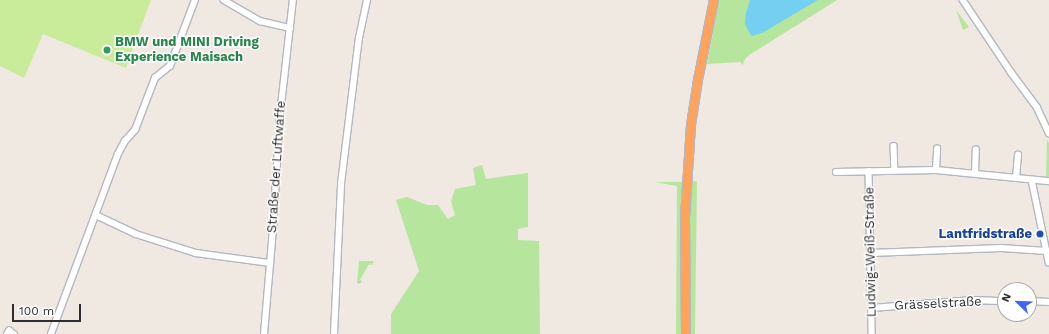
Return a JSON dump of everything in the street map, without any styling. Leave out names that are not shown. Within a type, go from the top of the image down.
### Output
[{"type":"highway","points":[[686,334],[685,218],[689,157],[698,80],[714,0]]},
{"type":"street","points":[[51,334],[118,154],[125,141],[135,130],[155,78],[170,66],[195,0]]},
{"type":"street","points":[[224,0],[260,21],[290,28]]},
{"type":"street","name":"Straße der Luftwaffe","points":[[264,334],[281,108],[293,0]]},
{"type":"street","points":[[334,334],[341,184],[359,38],[367,0]]},
{"type":"street","points":[[963,0],[1036,107],[1049,133]]},
{"type":"street","points":[[894,146],[895,170]]},
{"type":"street","points":[[936,170],[937,149]]},
{"type":"street","points":[[975,173],[976,150]]},
{"type":"street","points":[[1016,178],[1018,156]]},
{"type":"street","points":[[836,172],[936,170],[1049,181]]},
{"type":"street","name":"Ludwig-Weiß-Straße","points":[[869,171],[872,334]]},
{"type":"street","points":[[1032,180],[1049,262]]},
{"type":"street","points":[[96,215],[136,234],[196,253],[270,263]]},
{"type":"street","points":[[871,253],[1001,248],[1047,251]]},
{"type":"street","name":"Grässelstraße","points":[[872,308],[973,300],[997,301]]},
{"type":"street","points":[[1037,301],[1049,302]]},
{"type":"street","points":[[7,334],[9,331],[14,334]]},
{"type":"green space","name":"BMW und MINI Driving Experience Maisach","points":[[0,0],[151,0],[126,68],[43,34],[24,78],[0,66]]},
{"type":"green space","points":[[719,0],[750,0],[746,12],[818,0],[837,0],[749,55],[745,59],[743,65],[740,62],[707,64]]},
{"type":"green space","points":[[956,10],[969,27],[963,30]]},
{"type":"green space","points":[[1047,140],[1049,143],[1049,178],[1046,178]]},
{"type":"green space","points":[[482,165],[486,179],[528,173],[528,227],[518,229],[518,240],[539,241],[540,334],[391,334],[391,314],[419,271],[396,200],[407,197],[427,205],[438,205],[448,219],[455,215],[451,201],[455,189],[476,185],[473,168]]},
{"type":"green space","points":[[697,181],[695,334],[690,334],[689,218],[691,182]]},
{"type":"green space","points":[[655,182],[683,182],[681,220],[684,334],[676,334],[677,186]]},
{"type":"green space","points":[[359,261],[374,261],[372,265],[369,264],[360,280],[362,281],[360,284],[357,283]]},
{"type":"water","points":[[750,0],[818,0],[762,33],[752,36],[745,24],[746,12]]},
{"type":"place","name":"BMW und MINI Driving Experience Maisach","points":[[107,50]]},
{"type":"place","name":"Lantfridstraße","points":[[1040,234]]}]
